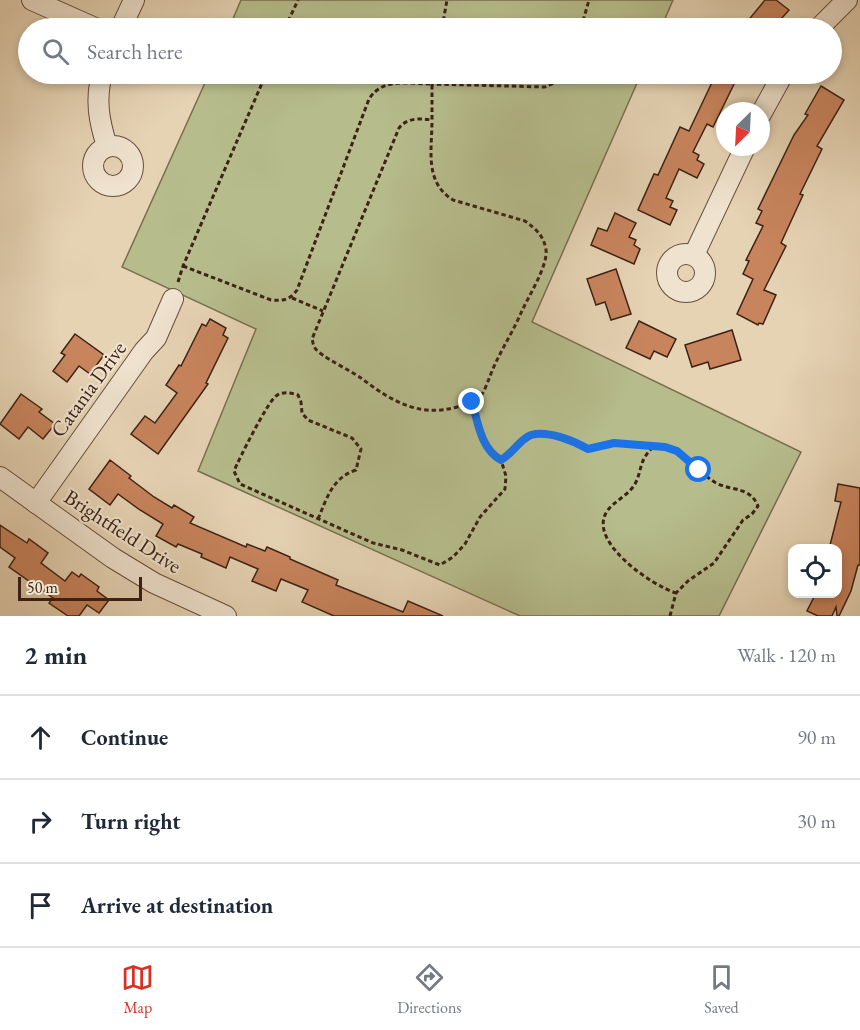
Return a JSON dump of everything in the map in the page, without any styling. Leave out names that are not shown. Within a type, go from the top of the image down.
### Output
[{"type":"street","points":[[32,0],[72,18]]},
{"type":"street","points":[[126,18],[134,0]]},
{"type":"street","points":[[829,18],[847,0]]},
{"type":"street","points":[[99,84],[97,110],[107,146]]},
{"type":"street","points":[[768,102],[778,84]]},
{"type":"street","points":[[694,255],[741,156]]},
{"type":"street","name":"Catania Drive","points":[[36,503],[144,351],[156,338],[173,299]]},
{"type":"street","name":"Brightfield Drive","points":[[0,477],[113,558],[154,583],[214,613]]},
{"type":"path","points":[[290,18],[298,0]]},
{"type":"path","points":[[444,18],[447,0]]},
{"type":"path","points":[[584,18],[589,0]]},
{"type":"path","points":[[173,299],[183,266],[262,84]]},
{"type":"path","points":[[292,298],[369,99],[375,90],[389,84],[545,87],[551,84]]},
{"type":"path","points":[[432,84],[432,120],[432,167],[436,186],[453,200],[525,221],[543,237],[547,252],[541,272],[513,331],[495,361],[484,390],[478,399],[448,410],[429,410],[406,406],[391,400],[315,347],[312,339],[399,128],[404,122],[413,119],[432,120]]},
{"type":"path","points":[[183,266],[271,300],[282,301],[292,298],[324,311]]},
{"type":"path","points":[[318,519],[338,480],[356,470],[361,448],[352,438],[308,420],[302,413],[298,395],[287,392],[275,396],[240,455],[234,471],[240,484],[318,519],[373,543],[402,550],[440,565],[453,557],[465,544],[480,517],[505,489],[506,476],[501,460],[493,456],[486,447],[472,402]]},
{"type":"path","points":[[501,460],[531,435],[562,437],[588,449],[614,443],[665,447],[677,451],[716,483],[745,491],[754,497],[758,506],[743,520],[714,563],[688,581],[676,593],[670,616]]},
{"type":"path","points":[[652,447],[641,460],[635,483],[626,495],[606,513],[603,524],[607,540],[622,557],[650,581],[664,590],[676,593]]},
{"type":"green space","points":[[241,0],[673,0],[665,18],[233,18]]},
{"type":"green space","points":[[204,84],[637,84],[532,322],[801,452],[719,616],[520,616],[198,471],[256,329],[122,267]]},
{"type":"building","points":[[765,0],[776,0],[789,10],[782,18],[750,18]]},
{"type":"building","points":[[711,84],[734,84],[725,102],[716,102],[716,121],[713,127],[707,124],[693,152],[699,155],[697,160],[704,164],[697,178],[679,169],[666,198],[673,201],[670,207],[677,210],[670,225],[638,210],[654,174],[658,175],[680,127],[689,131]]},
{"type":"building","points":[[821,86],[844,100],[817,146],[822,149],[800,194],[803,195],[781,243],[786,246],[764,290],[776,295],[763,324],[758,325],[737,314],[753,279],[743,274],[749,261],[746,260],[763,226],[756,223],[762,211],[758,209]]},
{"type":"building","points":[[615,213],[636,223],[629,237],[636,240],[634,245],[640,249],[634,264],[591,245],[598,228],[607,231]]},
{"type":"building","points":[[616,269],[631,314],[611,320],[605,302],[596,305],[587,279]]},
{"type":"building","points":[[210,319],[226,328],[223,335],[228,338],[206,383],[208,384],[158,454],[131,434],[145,416],[155,423],[177,393],[166,385],[179,365],[181,366],[202,324],[206,326]]},
{"type":"building","points":[[639,321],[676,339],[667,357],[654,351],[650,359],[626,348]]},
{"type":"building","points":[[732,330],[741,360],[710,369],[708,362],[692,367],[685,345]]},
{"type":"building","points":[[75,334],[104,355],[90,374],[79,366],[67,382],[53,371],[65,355],[61,353]]},
{"type":"building","points":[[21,394],[42,409],[39,412],[55,424],[43,439],[28,427],[19,439],[0,424]]},
{"type":"building","points":[[110,460],[154,497],[194,517],[190,523],[246,547],[247,544],[265,551],[267,547],[338,580],[336,585],[403,612],[408,601],[443,616],[334,616],[302,602],[308,590],[281,579],[276,591],[252,581],[258,569],[230,557],[226,568],[201,557],[202,554],[178,544],[176,547],[156,536],[163,524],[118,494],[110,505],[89,489]]},
{"type":"building","points":[[838,484],[860,488],[860,565],[858,565],[851,591],[839,616],[837,616],[836,607],[832,616],[818,616],[807,611],[814,598],[842,598],[842,544],[830,544],[841,502],[835,501]]},
{"type":"building","points":[[0,525],[27,543],[29,539],[48,553],[41,563],[65,581],[72,572],[79,577],[81,574],[99,587],[97,591],[109,600],[99,613],[87,605],[79,616],[68,616],[49,603],[53,598],[9,567],[15,558],[0,547]]},
{"type":"route","points":[[472,402],[486,447],[493,456],[501,460],[531,435],[552,435],[572,440],[588,449],[614,443],[665,447],[677,451],[699,470]]}]
